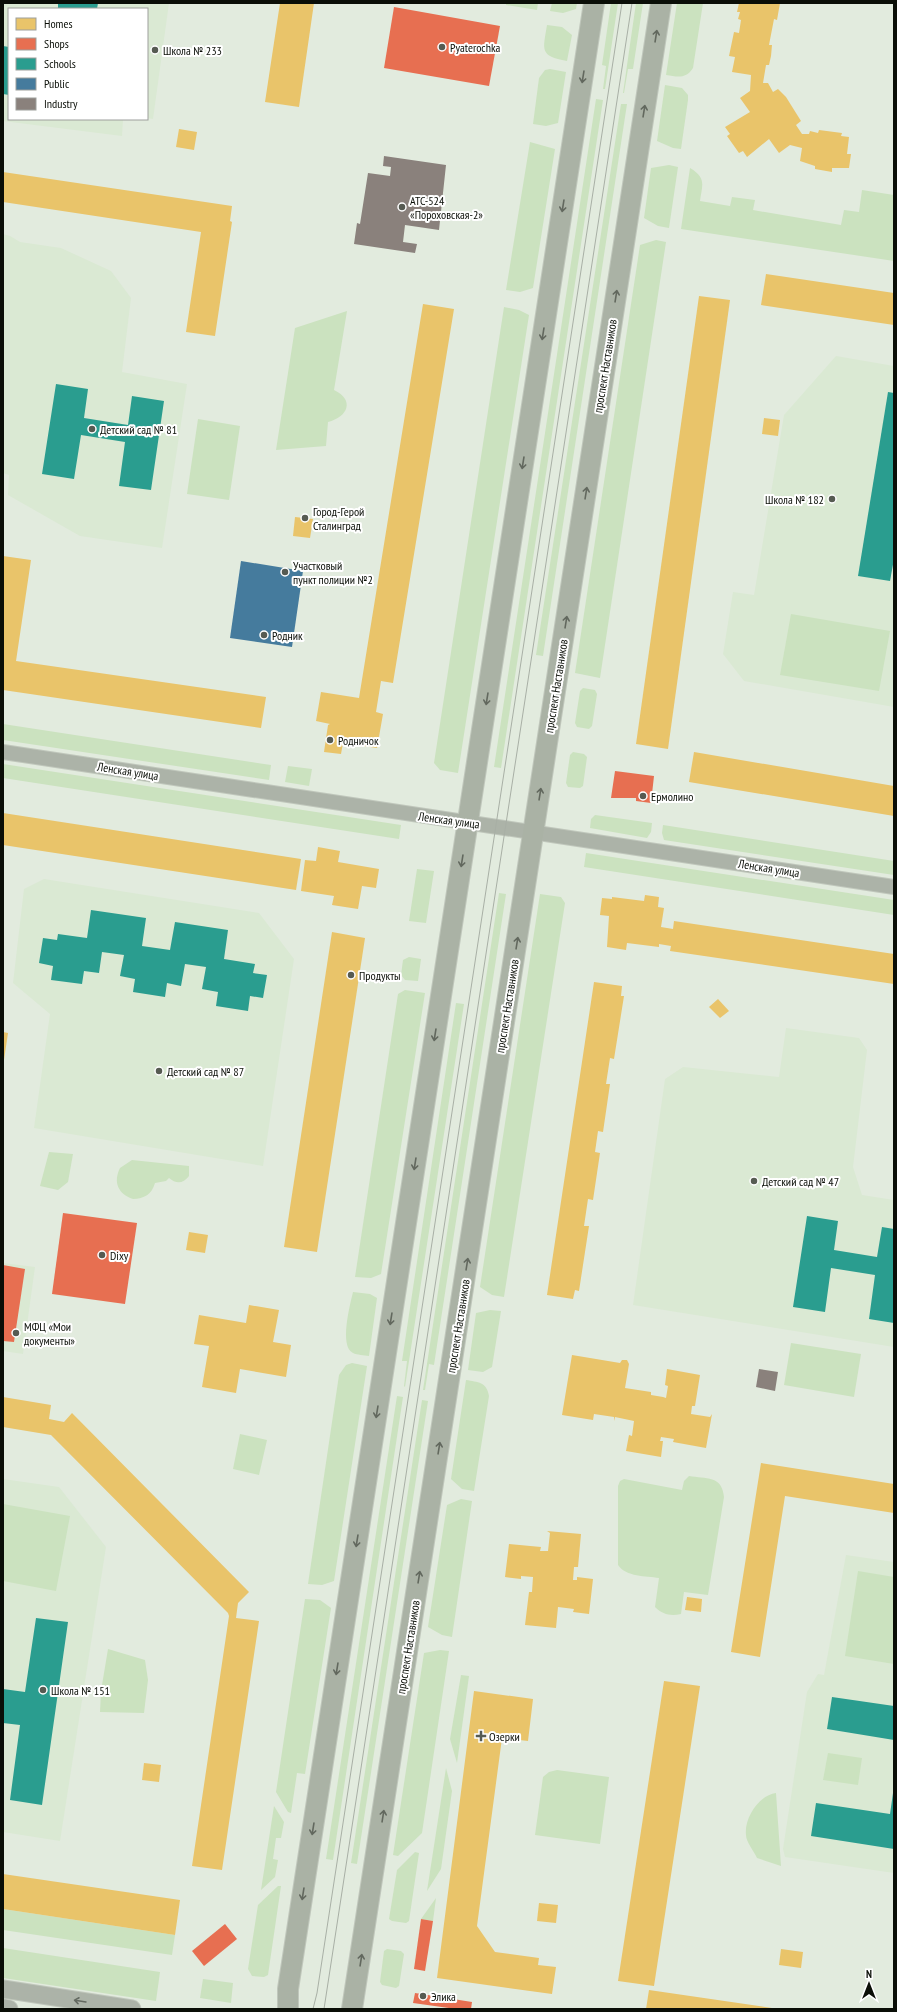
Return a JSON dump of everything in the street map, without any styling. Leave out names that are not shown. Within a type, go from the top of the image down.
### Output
[{"type":"main road","points":[[288,2009],[288,1989],[594,3]]},
{"type":"main road","name":"проспект Наставников","points":[[352,2009],[661,3]]},
{"type":"street","name":"Ленская улица","points":[[3,752],[894,887]]},
{"type":"street","points":[[3,1989],[132,2009]]},
{"type":"street","points":[[3,2008],[9,2009]]},
{"type":"shaded area","name":"Школа № 233","points":[[3,3],[169,3],[153,119],[148,118],[148,8],[8,8],[8,120],[123,120],[122,136],[3,121]]},
{"type":"shaded area","points":[[506,3],[538,3],[537,10],[506,5]]},
{"type":"shaded area","points":[[552,3],[577,3],[576,9],[563,13],[550,11]]},
{"type":"shaded area","points":[[611,3],[618,3],[605,89],[603,89],[606,66],[602,65]]},
{"type":"shaded area","points":[[636,3],[643,3],[633,69],[628,69],[623,93]]},
{"type":"shaded area","points":[[677,3],[703,3],[693,68],[685,76],[678,77],[666,75]]},
{"type":"shaded area","points":[[547,25],[562,27],[572,35],[567,61],[547,54],[544,46],[544,40]]},
{"type":"shaded area","points":[[550,69],[566,72],[558,123],[546,126],[533,124],[539,78],[545,70]]},
{"type":"shaded area","points":[[665,85],[682,88],[688,95],[681,149],[673,148],[657,141]]},
{"type":"shaded area","points":[[596,99],[603,100],[501,768],[494,767]]},
{"type":"shaded area","points":[[621,104],[627,104],[543,656],[536,655]]},
{"type":"shaded area","points":[[530,142],[555,149],[533,288],[520,292],[506,290]]},
{"type":"shaded area","points":[[669,165],[678,167],[669,228],[658,226],[644,218],[651,168]]},
{"type":"shaded area","points":[[690,168],[699,175],[702,182],[700,201],[730,206],[732,197],[755,200],[753,210],[841,225],[844,210],[859,212],[862,190],[894,195],[894,261],[681,229]]},
{"type":"shaded area","name":"Детский сад № 81","points":[[3,234],[20,242],[61,248],[111,271],[131,298],[122,372],[187,384],[162,548],[80,536],[8,495],[9,475],[3,473]]},
{"type":"shaded area","points":[[656,240],[666,242],[600,678],[575,673],[640,245]]},
{"type":"shaded area","points":[[504,307],[519,310],[529,315],[458,773],[440,770],[434,763]]},
{"type":"shaded area","points":[[347,311],[334,390],[341,394],[347,403],[344,412],[335,420],[328,422],[326,446],[276,450],[295,328]]},
{"type":"shaded area","name":"Школа № 182","points":[[836,356],[894,366],[894,707],[744,681],[723,654],[733,592],[754,595],[784,415]]},
{"type":"shaded area","points":[[198,419],[240,426],[229,500],[187,494]]},
{"type":"shaded area","points":[[791,614],[890,631],[879,691],[780,675]]},
{"type":"shaded area","points":[[583,688],[595,690],[597,694],[592,726],[589,729],[577,727],[575,723],[580,691]]},
{"type":"shaded area","points":[[3,724],[271,765],[269,780],[3,740]]},
{"type":"shaded area","points":[[573,752],[584,754],[587,757],[583,786],[580,788],[568,787],[566,783],[570,755]]},
{"type":"shaded area","points":[[3,764],[401,825],[399,839],[3,778]]},
{"type":"shaded area","points":[[288,766],[312,769],[309,786],[285,782]]},
{"type":"shaded area","points":[[595,815],[652,823],[651,832],[647,838],[590,828],[591,819]]},
{"type":"shaded area","points":[[663,825],[894,861],[894,875],[664,840],[662,833]]},
{"type":"shaded area","points":[[586,853],[894,900],[894,915],[584,867]]},
{"type":"shaded area","points":[[417,869],[434,871],[426,923],[409,921]]},
{"type":"shaded area","name":"Детский сад № 87","points":[[44,879],[259,913],[294,959],[263,1166],[34,1128],[50,1014],[13,983],[24,889]]},
{"type":"shaded area","points":[[499,893],[506,894],[434,1365],[429,1364],[425,1390],[423,1390]]},
{"type":"shaded area","points":[[540,894],[561,897],[565,903],[504,1297],[492,1295],[480,1287]]},
{"type":"shaded area","points":[[409,957],[421,959],[418,981],[405,980],[401,975],[403,960]]},
{"type":"shaded area","points":[[405,990],[425,993],[381,1274],[371,1278],[355,1277],[398,994]]},
{"type":"shaded area","points":[[456,1003],[464,1004],[405,1387],[407,1361],[402,1361]]},
{"type":"shaded area","name":"Детский сад № 47","points":[[786,1028],[859,1038],[867,1050],[853,1167],[862,1195],[894,1200],[894,1347],[633,1305],[665,1079],[683,1067],[779,1077]]},
{"type":"shaded area","points":[[49,1152],[73,1154],[68,1182],[58,1190],[40,1186]]},
{"type":"shaded area","points":[[132,1160],[189,1166],[189,1176],[182,1182],[177,1182],[169,1178],[166,1181],[155,1183],[150,1193],[144,1197],[133,1199],[120,1191],[117,1183],[120,1168]]},
{"type":"shaded area","points":[[3,1263],[35,1267],[23,1354],[3,1351]]},
{"type":"shaded area","points":[[353,1292],[370,1294],[377,1298],[369,1356],[353,1353],[349,1349],[347,1342],[347,1325]]},
{"type":"shaded area","points":[[490,1310],[501,1311],[492,1367],[483,1372],[468,1370],[476,1313]]},
{"type":"shaded area","points":[[791,1343],[861,1354],[854,1397],[784,1385]]},
{"type":"shaded area","points":[[352,1363],[367,1366],[334,1581],[322,1585],[308,1584],[339,1375],[346,1365]]},
{"type":"shaded area","points":[[466,1380],[478,1382],[484,1385],[489,1396],[474,1491],[462,1489],[451,1479]]},
{"type":"shaded area","points":[[397,1396],[403,1397],[333,1860],[326,1859]]},
{"type":"shaded area","points":[[422,1400],[428,1401],[357,1864],[351,1863]]},
{"type":"shaded area","points":[[240,1434],[267,1440],[259,1475],[233,1469]]},
{"type":"shaded area","points":[[689,1476],[717,1481],[723,1490],[724,1497],[708,1595],[684,1592],[681,1614],[670,1615],[661,1612],[655,1607],[659,1578],[631,1574],[626,1572],[618,1565],[618,1486],[620,1481],[624,1479],[682,1490],[684,1481]]},
{"type":"shaded area","name":"Школа № 151","points":[[3,1479],[59,1487],[106,1547],[60,1841],[3,1832]]},
{"type":"shaded area","points":[[461,1499],[472,1501],[452,1637],[442,1635],[428,1627],[447,1505]]},
{"type":"shaded area","points":[[3,1504],[70,1516],[56,1591],[3,1581]]},
{"type":"shaded area","points":[[846,1555],[894,1562],[894,1873],[785,1857],[783,1849],[807,1692],[818,1674],[824,1675]]},
{"type":"shaded area","points":[[858,1571],[894,1577],[894,1664],[845,1656]]},
{"type":"shaded area","points":[[305,1599],[320,1600],[331,1608],[305,1774],[297,1773],[291,1813],[288,1812],[276,1792]]},
{"type":"shaded area","points":[[108,1649],[145,1660],[148,1680],[144,1713],[100,1712],[101,1691]]},
{"type":"shaded area","points":[[440,1650],[449,1651],[422,1833],[398,1856],[393,1855],[424,1653]]},
{"type":"shaded area","points":[[461,1675],[469,1676],[457,1763],[450,1739]]},
{"type":"shaded area","points":[[828,1753],[862,1758],[858,1785],[823,1780]]},
{"type":"shaded area","points":[[446,1768],[452,1791],[441,1869],[427,1891]]},
{"type":"shaded area","points":[[557,1770],[609,1777],[600,1844],[535,1835],[543,1777],[549,1772]]},
{"type":"shaded area","points":[[776,1793],[781,1866],[757,1858],[746,1838],[747,1822],[754,1808],[764,1798]]},
{"type":"shaded area","points":[[274,1806],[284,1822],[281,1838],[276,1838],[273,1859],[278,1860],[275,1877],[261,1890]]},
{"type":"shaded area","points":[[415,1852],[419,1853],[409,1921],[406,1923],[392,1921],[389,1919],[397,1870]]},
{"type":"shaded area","points":[[278,1886],[281,1886],[268,1975],[264,1977],[252,1976],[248,1969],[258,1905]]},
{"type":"shaded area","points":[[436,1898],[433,1921],[421,1919]]},
{"type":"shaded area","points":[[3,1909],[175,1935],[172,1955],[3,1930]]},
{"type":"shaded area","points":[[3,1948],[160,1972],[156,2001],[3,1978]]},
{"type":"shaded area","points":[[387,1949],[401,1951],[404,1954],[399,1986],[396,1988],[382,1985],[380,1982],[384,1951]]},
{"type":"shaded area","points":[[203,1979],[233,1983],[231,2003],[200,1998]]},
{"type":"building: Homes","points":[[280,3],[314,3],[299,107],[265,102]]},
{"type":"building: Homes","points":[[739,3],[780,3],[777,20],[774,19],[769,45],[772,45],[771,56],[769,65],[766,65],[763,83],[768,83],[773,92],[778,89],[786,97],[801,121],[796,125],[802,134],[809,134],[810,131],[818,133],[819,130],[842,133],[841,136],[849,137],[847,154],[851,154],[849,168],[832,168],[832,172],[815,169],[815,166],[800,161],[802,148],[790,145],[779,153],[769,139],[747,157],[743,151],[739,153],[727,136],[730,134],[725,127],[750,112],[740,98],[750,91],[751,75],[732,72],[735,57],[729,56],[734,32],[739,33],[741,20],[738,19],[740,12],[737,12]]},
{"type":"building: Homes","points":[[179,129],[197,132],[194,150],[176,147]]},
{"type":"building: Homes","points":[[3,172],[232,206],[230,221],[232,222],[215,336],[186,332],[201,232],[3,202]]},
{"type":"building: Homes","points":[[766,274],[894,293],[894,325],[761,305]]},
{"type":"building: Homes","points":[[699,296],[730,300],[668,749],[636,744]]},
{"type":"building: Homes","points":[[423,304],[454,309],[393,683],[381,681],[376,712],[383,714],[377,748],[343,743],[341,754],[324,752],[328,725],[330,724],[316,721],[321,692],[359,698]]},
{"type":"building: Homes","points":[[764,418],[780,420],[778,436],[762,434]]},
{"type":"building: Homes","points":[[295,517],[313,519],[310,538],[293,536]]},
{"type":"building: Homes","points":[[3,556],[31,560],[16,661],[266,697],[261,728],[3,690]]},
{"type":"building: Homes","points":[[694,752],[894,786],[894,816],[689,782]]},
{"type":"building: Homes","points":[[3,813],[301,859],[296,890],[3,845]]},
{"type":"building: Homes","points":[[318,847],[340,851],[338,862],[379,869],[376,888],[362,886],[358,909],[332,905],[334,896],[301,891],[305,860],[316,861]]},
{"type":"building: Homes","points":[[645,895],[659,897],[658,907],[664,908],[661,927],[673,929],[674,921],[894,954],[894,984],[670,951],[671,946],[659,944],[659,947],[627,943],[626,950],[607,947],[609,916],[600,915],[602,898],[612,899],[612,897],[644,901]]},
{"type":"building: Homes","points":[[332,932],[365,938],[317,1252],[284,1247]]},
{"type":"building: Homes","points":[[594,982],[622,986],[621,996],[624,996],[614,1059],[610,1058],[606,1084],[610,1084],[603,1132],[598,1131],[595,1152],[600,1153],[593,1200],[588,1199],[584,1226],[589,1226],[579,1291],[575,1290],[573,1299],[547,1295]]},
{"type":"building: Homes","points":[[718,999],[729,1011],[720,1018],[709,1007]]},
{"type":"building: Homes","points":[[3,1032],[8,1033],[4,1060],[3,1060]]},
{"type":"building: Homes","points":[[189,1232],[208,1235],[205,1253],[186,1250]]},
{"type":"building: Homes","points":[[249,1305],[279,1310],[273,1342],[291,1345],[286,1377],[240,1369],[236,1393],[202,1387],[209,1346],[194,1344],[199,1315],[246,1323]]},
{"type":"building: Homes","points":[[572,1355],[620,1363],[622,1360],[627,1360],[629,1364],[625,1388],[651,1392],[651,1395],[666,1398],[668,1386],[665,1385],[667,1369],[700,1375],[695,1406],[692,1406],[691,1414],[710,1417],[712,1414],[706,1448],[673,1442],[674,1439],[661,1437],[660,1441],[663,1441],[661,1457],[626,1451],[629,1435],[632,1436],[634,1421],[615,1417],[614,1421],[614,1417],[594,1414],[593,1420],[562,1415]]},
{"type":"building: Homes","points":[[3,1397],[51,1405],[49,1419],[64,1422],[72,1413],[249,1592],[238,1603],[236,1618],[259,1621],[222,1870],[192,1866],[229,1616],[228,1613],[51,1435],[3,1427]]},
{"type":"building: Homes","points":[[761,1463],[894,1484],[894,1513],[785,1496],[760,1657],[731,1652]]},
{"type":"building: Homes","points":[[547,1531],[581,1534],[578,1567],[574,1567],[573,1580],[577,1580],[577,1577],[593,1579],[589,1614],[573,1612],[574,1609],[558,1607],[556,1628],[525,1625],[529,1592],[532,1592],[533,1577],[521,1576],[521,1579],[505,1577],[509,1544],[541,1547],[540,1551],[548,1551],[550,1533]]},
{"type":"building: Homes","points":[[687,1597],[702,1599],[701,1612],[685,1610]]},
{"type":"building: Homes","points":[[664,1681],[700,1686],[654,1986],[618,1981]]},
{"type":"building: Homes","points":[[474,1691],[533,1699],[528,1741],[502,1738],[477,1926],[495,1952],[539,1958],[538,1965],[556,1967],[552,1994],[437,1978]]},
{"type":"building: Homes","points":[[144,1763],[161,1765],[159,1782],[142,1780]]},
{"type":"building: Homes","points":[[3,1874],[180,1900],[175,1935],[3,1909]]},
{"type":"building: Homes","points":[[539,1903],[558,1905],[556,1923],[537,1921]]},
{"type":"building: Homes","points":[[781,1949],[803,1952],[801,1968],[779,1965]]},
{"type":"building: Homes","points":[[649,1990],[772,2008],[772,2009],[646,2009]]},
{"type":"building: Shops","name":"Pyaterochka","points":[[394,7],[500,26],[489,86],[384,68]]},
{"type":"building: Shops","points":[[615,771],[654,776],[651,803],[636,801],[636,798],[611,798]]},
{"type":"building: Shops","points":[[63,1213],[137,1223],[125,1304],[52,1294]]},
{"type":"building: Shops","points":[[3,1265],[25,1269],[14,1342],[3,1341]]},
{"type":"building: Shops","points":[[421,1919],[433,1921],[425,1971],[414,1969]]},
{"type":"building: Shops","points":[[225,1924],[237,1939],[204,1966],[192,1951]]},
{"type":"building: Shops","points":[[415,1993],[472,2002],[471,2009],[456,2009],[413,2003]]},
{"type":"building: Schools","points":[[58,3],[98,3],[97,8],[58,8]]},
{"type":"building: Schools","points":[[3,46],[8,47],[8,95],[3,94]]},
{"type":"building: Schools","points":[[56,384],[88,389],[84,418],[128,425],[132,396],[164,401],[151,490],[119,486],[125,442],[81,435],[74,479],[42,474]]},
{"type":"building: Schools","points":[[888,392],[894,393],[894,559],[890,581],[858,576]]},
{"type":"building: Schools","points":[[91,910],[146,918],[142,946],[170,950],[175,922],[228,930],[224,959],[255,964],[253,973],[267,975],[263,998],[250,996],[248,1011],[216,1006],[218,992],[202,989],[206,967],[185,964],[181,986],[167,983],[165,997],[133,992],[135,979],[120,976],[124,955],[102,952],[99,973],[84,971],[82,984],[51,980],[53,966],[39,963],[43,938],[57,940],[58,934],[87,938]]},
{"type":"building: Schools","points":[[807,1216],[838,1221],[834,1250],[877,1257],[882,1227],[894,1229],[894,1323],[869,1319],[875,1275],[831,1268],[825,1312],[793,1307]]},
{"type":"building: Schools","points":[[36,1618],[68,1622],[42,1805],[10,1800],[20,1725],[3,1723],[3,1689],[25,1692]]},
{"type":"building: Schools","points":[[832,1697],[894,1706],[894,1740],[827,1729]]},
{"type":"building: Schools","points":[[893,1793],[894,1849],[811,1836],[816,1803],[890,1814]]},
{"type":"building: Public","points":[[241,561],[303,571],[292,647],[230,638]]},
{"type":"building: Industry","name":"АТС-524 «Пороховская-2»","points":[[384,156],[446,165],[439,230],[405,225],[403,242],[417,244],[415,253],[354,244],[357,223],[360,224],[368,173],[390,176],[391,167],[383,166]]},
{"type":"building: Industry","points":[[759,1369],[778,1372],[775,1391],[756,1387]]},
{"type":"tram line","points":[[313,2009],[317,1993],[622,3]]},
{"type":"tram line","points":[[324,2009],[632,3]]},
{"type":"place","name":"Pyaterochka","points":[[442,47]]},
{"type":"place","name":"Школа № 233","points":[[155,50]]},
{"type":"place","name":"АТС-524 «Пороховская-2»","points":[[402,207]]},
{"type":"place","name":"Детский сад № 81","points":[[92,429]]},
{"type":"place","name":"Школа № 182","points":[[832,499]]},
{"type":"place","name":"Город-Герой Сталинград","points":[[305,518]]},
{"type":"place","name":"Участковый пункт полиции №2","points":[[285,572]]},
{"type":"place","name":"Родник","points":[[264,635]]},
{"type":"place","name":"Родничок","points":[[330,740]]},
{"type":"place","name":"Ермолино","points":[[643,796]]},
{"type":"place","name":"Продукты","points":[[351,975]]},
{"type":"place","name":"Детский сад № 87","points":[[159,1071]]},
{"type":"place","name":"Детский сад № 47","points":[[754,1181]]},
{"type":"place","name":"Dixy","points":[[102,1255]]},
{"type":"place","name":"МФЦ «Мои документы»","points":[[16,1333]]},
{"type":"place","name":"Школа № 151","points":[[43,1690]]},
{"type":"place","name":"Озерки","points":[[481,1736]]},
{"type":"place","name":"Элика","points":[[423,1996]]}]
